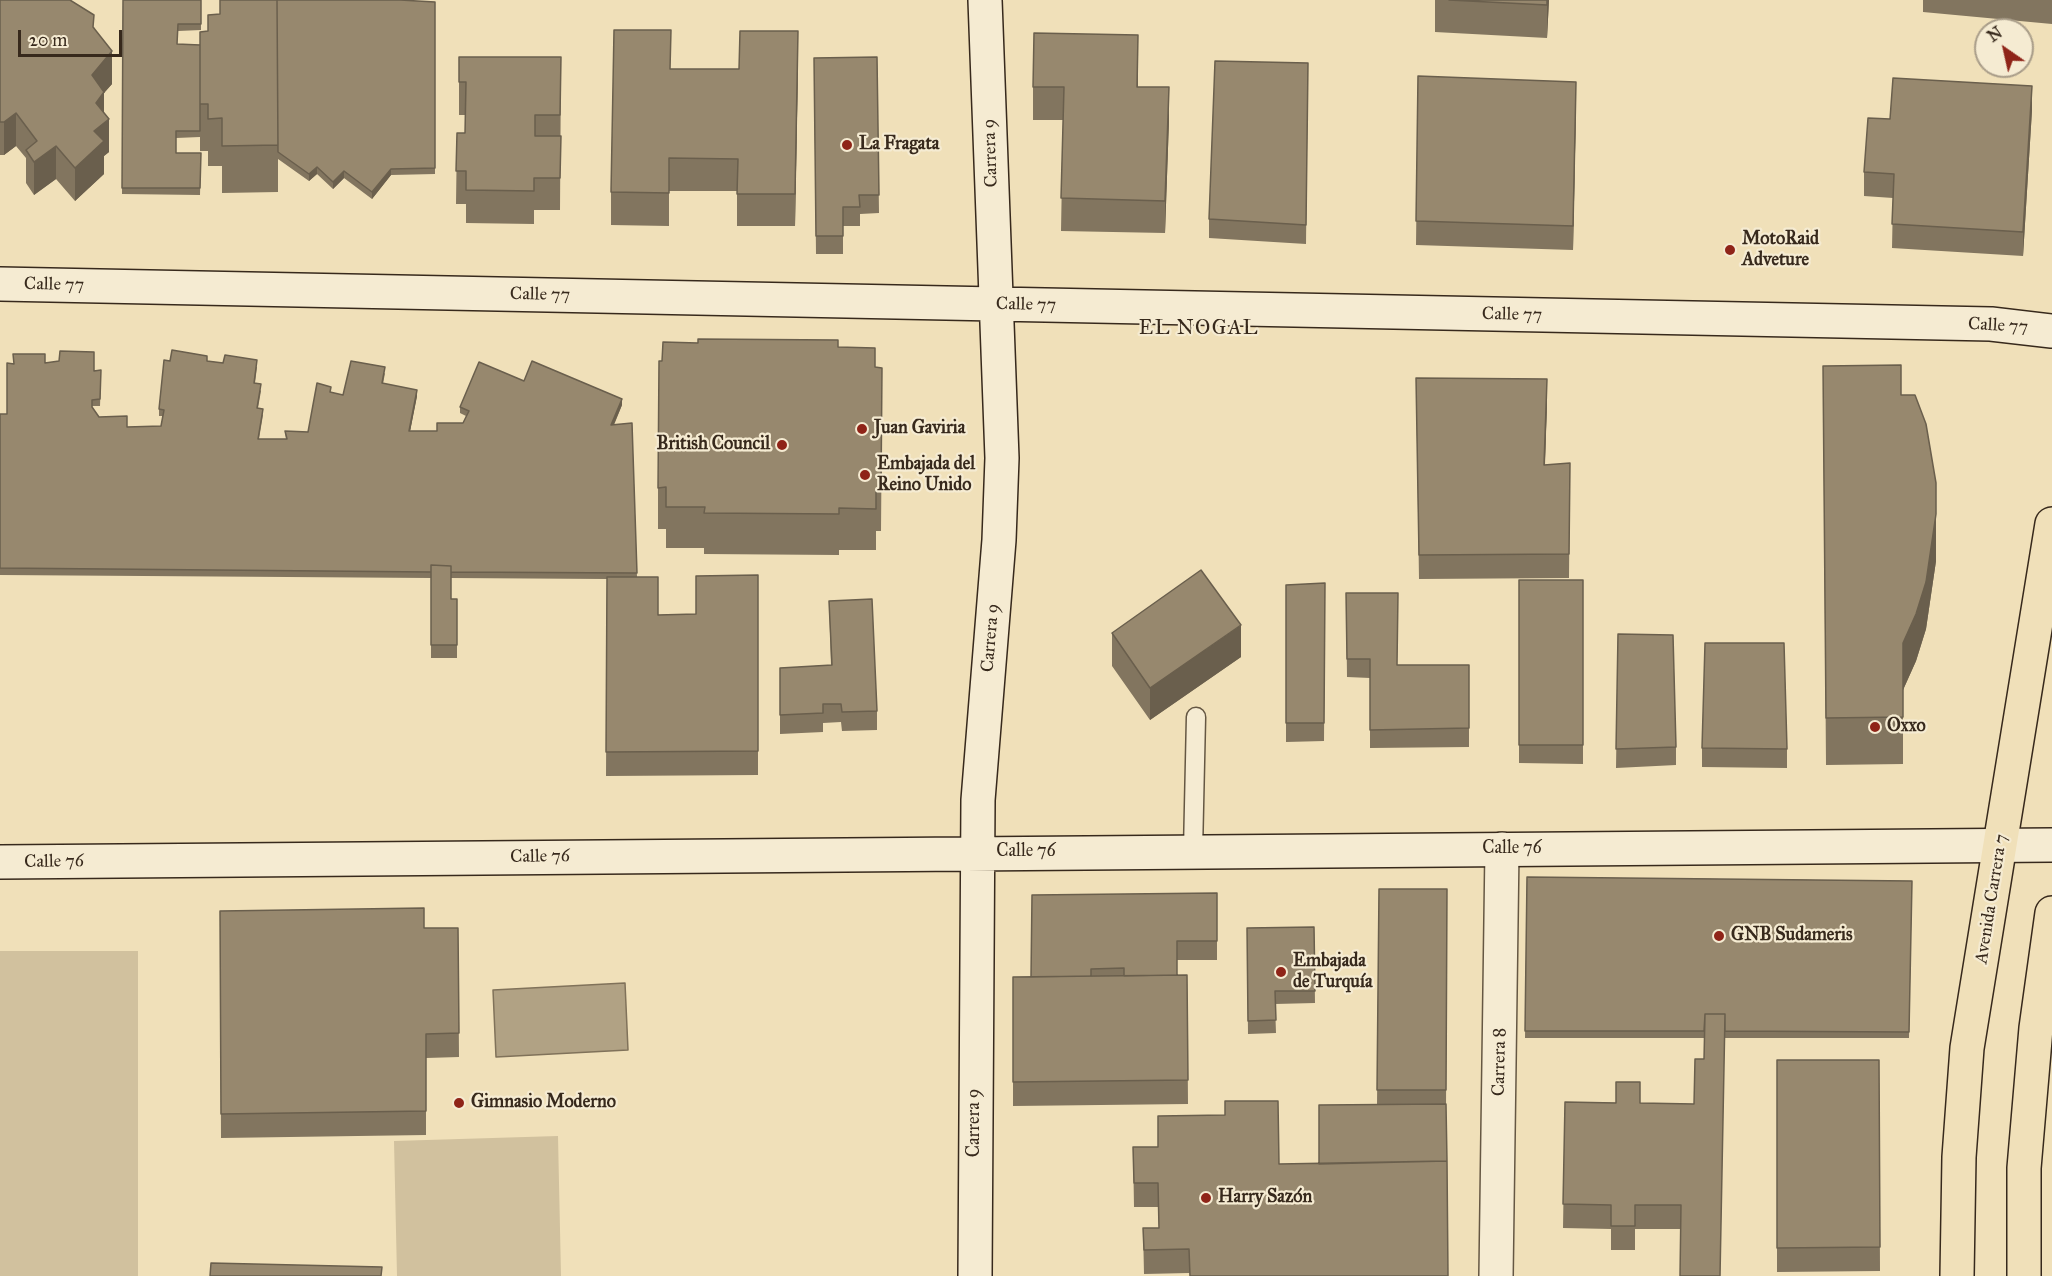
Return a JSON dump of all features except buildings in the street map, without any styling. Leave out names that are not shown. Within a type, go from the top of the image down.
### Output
[{"type":"main road","name":"Avenida Carrera 7","points":[[1957,1276],[1959,1157],[1967,1048],[2052,524]]},
{"type":"main road","points":[[2024,1276],[2024,1168],[2036,1028],[2052,913]]},
{"type":"street","name":"Carrera 9","points":[[975,1276],[978,800],[999,540],[1002,458],[985,0]]},
{"type":"street","name":"Calle 77","points":[[0,284],[1990,324],[2052,331]]},
{"type":"street","name":"Calle 76","points":[[0,862],[2052,845]]},
{"type":"street","name":"Carrera 8","points":[[1496,1276],[1502,849]]},
{"type":"lane","points":[[1193,851],[1196,717]]},
{"type":"shaded area","points":[[0,951],[138,951],[138,1276],[0,1276]]},
{"type":"shaded area","points":[[625,983],[628,1050],[496,1057],[493,990]]},
{"type":"shaded area","points":[[558,1136],[561,1276],[397,1276],[394,1141]]},
{"type":"place","name":"La Fragata","points":[[847,145]]},
{"type":"place","name":"MotoRaid Adveture","points":[[1730,250]]},
{"type":"place","name":"Juan Gaviria","points":[[862,429]]},
{"type":"place","name":"British Council","points":[[782,445]]},
{"type":"place","name":"Embajada del Reino Unido","points":[[865,475]]},
{"type":"place","name":"Oxxo","points":[[1875,727]]},
{"type":"place","name":"GNB Sudameris","points":[[1719,936]]},
{"type":"place","name":"Embajada de Turquía","points":[[1281,972]]},
{"type":"place","name":"Gimnasio Moderno","points":[[459,1103]]},
{"type":"place","name":"Harry Sazón","points":[[1206,1198]]},
{"type":"district","name":"EL NOGAL","points":[[1199,329]]}]
